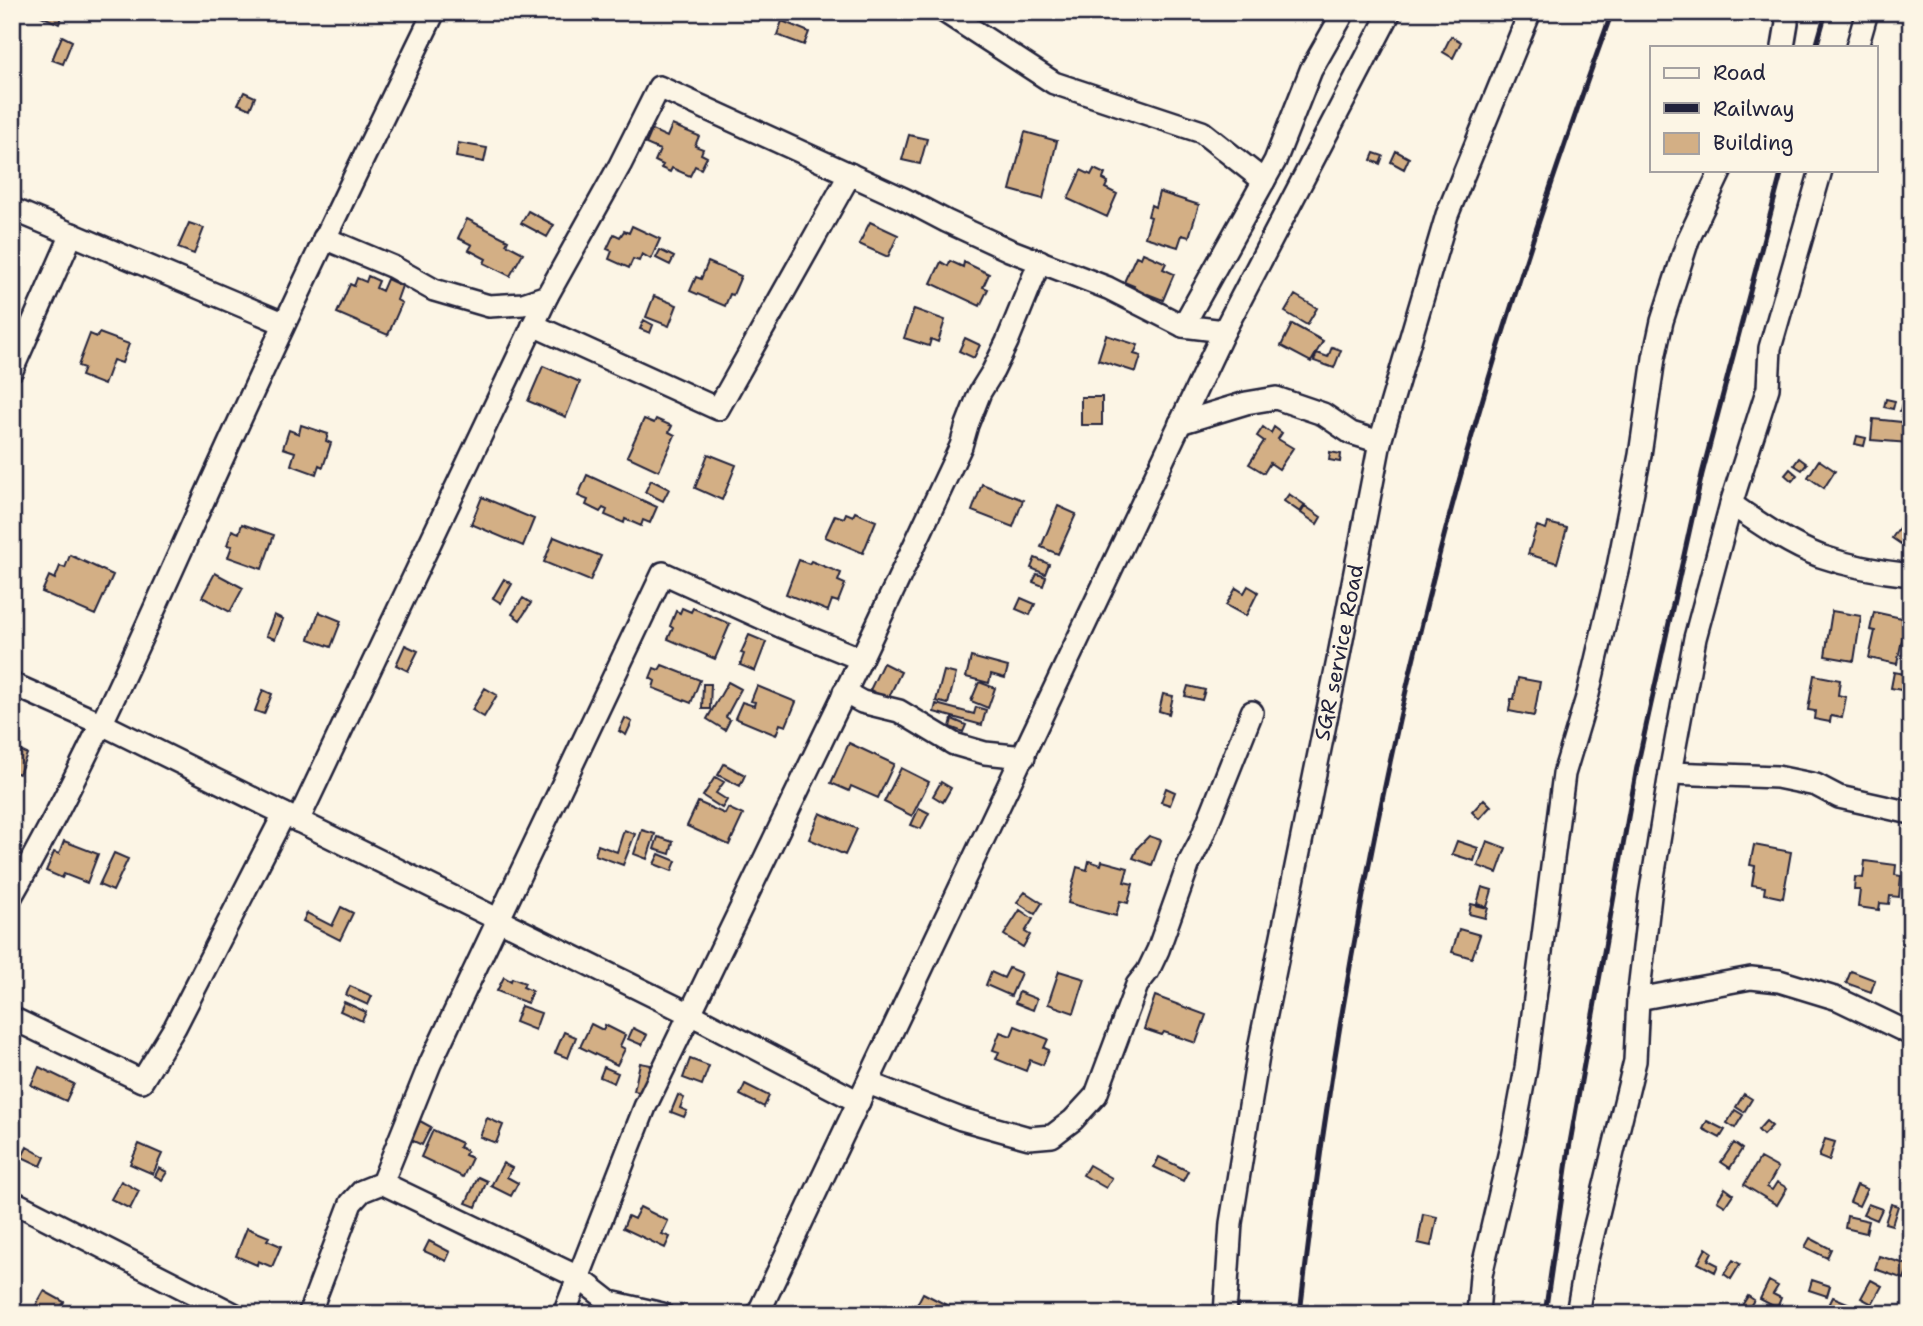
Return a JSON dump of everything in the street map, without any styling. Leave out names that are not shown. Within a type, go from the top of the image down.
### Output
[{"type":"street","points":[[12,895],[50,830],[102,724],[283,323],[434,12]]},
{"type":"street","points":[[945,12],[1054,83],[1202,132],[1264,181]]},
{"type":"street","points":[[1184,326],[1275,161],[1311,70],[1344,12]]},
{"type":"street","points":[[758,1314],[1224,331],[1390,12]]},
{"type":"street","name":"SGR service Road","points":[[1225,1314],[1231,1223],[1260,1044],[1336,674],[1380,442],[1447,215],[1530,12]]},
{"type":"street","points":[[1783,46],[1786,12]]},
{"type":"street","points":[[1857,46],[1867,12]]},
{"type":"street","points":[[12,1018],[142,1081],[291,818],[547,296],[620,165],[659,87],[1009,250],[1108,288],[1184,326],[1224,331]]},
{"type":"street","points":[[1478,1314],[1481,1275],[1513,1138],[1525,1068],[1564,774],[1588,694],[1618,568],[1662,321],[1688,240],[1720,172]]},
{"type":"street","points":[[1577,1314],[1586,1264],[1634,1061],[1650,897],[1695,638],[1731,504],[1768,388],[1770,348],[1820,172]]},
{"type":"street","points":[[533,324],[718,409],[850,174]]},
{"type":"street","points":[[12,209],[283,323]]},
{"type":"street","points":[[12,370],[72,234]]},
{"type":"street","points":[[324,239],[393,267],[434,290],[489,306],[523,304],[547,296]]},
{"type":"street","points":[[564,1314],[645,1107],[961,446],[980,393],[1007,342],[1040,261]]},
{"type":"street","points":[[1181,423],[1246,402],[1276,398],[1323,414],[1351,433],[1380,442]]},
{"type":"street","points":[[1731,504],[1779,536],[1818,555],[1911,575]]},
{"type":"street","points":[[309,1314],[351,1203],[362,1191],[382,1183],[430,1064],[663,573],[861,659]]},
{"type":"street","points":[[12,684],[102,724],[689,1013],[864,1092],[1029,1138],[1052,1136],[1073,1120],[1096,1095],[1137,985],[1148,971],[1158,950],[1189,863],[1252,712]]},
{"type":"street","points":[[844,692],[862,702],[899,711],[954,744],[985,752],[1024,757]]},
{"type":"street","points":[[1670,773],[1777,777],[1816,785],[1839,797],[1911,813]]},
{"type":"street","points":[[1638,999],[1751,978],[1779,981],[1838,999],[1911,1034]]},
{"type":"street","points":[[382,1183],[578,1277],[610,1302],[662,1314]]},
{"type":"street","points":[[12,1201],[234,1314]]},
{"type":"building","points":[[42,12],[64,12],[59,24],[41,16]]},
{"type":"building","points":[[782,21],[809,32],[804,45],[777,35]]},
{"type":"building","points":[[62,36],[72,41],[63,64],[52,60]]},
{"type":"building","points":[[1451,36],[1461,42],[1453,58],[1443,52]]},
{"type":"building","points":[[244,92],[255,97],[250,109],[238,104]]},
{"type":"building","points":[[672,125],[699,136],[695,146],[703,149],[701,154],[707,157],[701,169],[695,166],[690,176],[672,168],[670,172],[661,168],[663,165],[655,161],[660,150],[646,144],[652,130],[667,137]]},
{"type":"building","points":[[1025,132],[1057,141],[1043,199],[1010,190]]},
{"type":"building","points":[[909,135],[927,139],[920,164],[902,160]]},
{"type":"building","points":[[458,143],[487,148],[484,162],[456,157]]},
{"type":"building","points":[[1396,151],[1409,158],[1404,169],[1391,162]]},
{"type":"building","points":[[1374,153],[1383,156],[1380,164],[1371,160]]},
{"type":"building","points":[[1094,169],[1105,174],[1103,179],[1108,182],[1105,188],[1117,194],[1107,217],[1068,199],[1081,170],[1091,175]]},
{"type":"building","points":[[1159,192],[1199,205],[1189,237],[1182,235],[1178,247],[1145,237],[1151,217],[1148,216],[1151,205],[1155,207]]},
{"type":"building","points":[[528,211],[554,225],[547,237],[521,223]]},
{"type":"building","points":[[467,219],[508,240],[506,244],[523,253],[510,276],[484,263],[486,259],[469,250],[472,245],[458,238]]},
{"type":"building","points":[[870,222],[898,235],[888,257],[859,244]]},
{"type":"building","points":[[189,223],[204,228],[194,254],[178,248]]},
{"type":"building","points":[[632,226],[660,239],[651,259],[642,254],[639,261],[633,259],[629,268],[609,259],[612,251],[607,249],[614,234],[620,237],[624,231],[629,233]]},
{"type":"building","points":[[660,250],[674,257],[670,265],[656,258]]},
{"type":"building","points":[[1143,253],[1166,263],[1163,269],[1174,274],[1163,300],[1148,294],[1146,299],[1131,292],[1134,286],[1124,282],[1136,256],[1141,258]]},
{"type":"building","points":[[950,261],[963,267],[964,262],[989,274],[983,287],[988,289],[980,306],[931,283],[941,262],[948,266]]},
{"type":"building","points":[[708,262],[741,276],[725,306],[690,291],[696,277],[701,279]]},
{"type":"building","points":[[368,276],[379,281],[376,288],[382,291],[387,279],[402,286],[397,300],[402,303],[388,335],[337,313],[350,284],[354,286],[357,278],[366,282]]},
{"type":"building","points":[[1295,295],[1317,308],[1307,325],[1285,312]]},
{"type":"building","points":[[654,296],[677,305],[669,326],[646,317]]},
{"type":"building","points":[[914,309],[945,320],[938,342],[931,339],[929,346],[904,338]]},
{"type":"building","points":[[644,320],[653,325],[650,333],[640,329]]},
{"type":"building","points":[[1292,324],[1323,341],[1311,362],[1281,346]]},
{"type":"building","points":[[99,333],[129,344],[122,363],[113,360],[104,385],[81,376],[84,368],[78,366],[90,334],[97,337]]},
{"type":"building","points":[[1106,335],[1138,345],[1134,354],[1141,356],[1136,372],[1098,360]]},
{"type":"building","points":[[965,338],[980,345],[974,358],[959,351]]},
{"type":"building","points":[[1332,347],[1341,350],[1334,368],[1314,361],[1317,353],[1328,357]]},
{"type":"building","points":[[543,366],[580,382],[566,417],[528,401]]},
{"type":"building","points":[[1081,397],[1102,397],[1102,425],[1081,425]]},
{"type":"building","points":[[1886,399],[1895,401],[1893,409],[1884,407]]},
{"type":"building","points":[[1902,403],[1911,405],[1910,413],[1900,411]]},
{"type":"building","points":[[644,419],[654,423],[656,419],[672,426],[669,432],[675,435],[659,471],[627,456]]},
{"type":"building","points":[[1873,419],[1911,423],[1909,443],[1871,440]]},
{"type":"building","points":[[301,425],[328,434],[326,441],[331,443],[323,467],[319,465],[316,474],[291,465],[295,452],[283,448],[289,430],[299,434]]},
{"type":"building","points":[[1263,427],[1271,433],[1274,427],[1282,433],[1278,439],[1293,448],[1279,469],[1270,463],[1264,473],[1249,464],[1264,441],[1257,436]]},
{"type":"building","points":[[1857,436],[1866,438],[1864,446],[1855,444]]},
{"type":"building","points":[[1330,452],[1341,454],[1340,462],[1329,460]]},
{"type":"building","points":[[708,454],[736,465],[722,500],[695,488]]},
{"type":"building","points":[[1799,458],[1807,464],[1802,470],[1794,465]]},
{"type":"building","points":[[1819,460],[1835,471],[1824,488],[1808,477]]},
{"type":"building","points":[[1790,469],[1797,475],[1792,481],[1785,475]]},
{"type":"building","points":[[587,475],[657,507],[650,523],[643,520],[641,526],[625,519],[624,523],[605,515],[607,510],[603,508],[600,512],[586,505],[588,500],[578,496]]},
{"type":"building","points":[[651,480],[669,489],[663,501],[645,492]]},
{"type":"building","points":[[982,484],[1023,500],[1013,527],[972,511]]},
{"type":"building","points":[[1289,494],[1305,505],[1300,512],[1284,501]]},
{"type":"building","points":[[482,497],[534,519],[523,546],[471,524]]},
{"type":"building","points":[[1058,506],[1076,514],[1058,554],[1041,547]]},
{"type":"building","points":[[1305,506],[1321,517],[1317,524],[1301,513]]},
{"type":"building","points":[[855,512],[876,521],[863,553],[825,537],[835,515],[844,518],[846,513],[853,516]]},
{"type":"building","points":[[1903,522],[1910,526],[1905,534],[1911,538],[1908,549],[1892,538]]},
{"type":"building","points":[[1548,523],[1567,528],[1557,563],[1528,554],[1537,526],[1546,529]]},
{"type":"building","points":[[242,524],[274,535],[262,569],[228,557],[232,546],[227,545],[232,530],[239,533]]},
{"type":"building","points":[[554,537],[601,556],[590,581],[544,562]]},
{"type":"building","points":[[70,555],[113,575],[95,615],[42,592],[49,576],[55,579],[60,566],[65,568]]},
{"type":"building","points":[[1035,558],[1049,564],[1045,574],[1031,568]]},
{"type":"building","points":[[799,560],[809,564],[811,561],[841,573],[838,581],[845,584],[838,602],[832,600],[828,611],[786,594]]},
{"type":"building","points":[[215,573],[243,588],[230,612],[202,597]]},
{"type":"building","points":[[1037,574],[1046,577],[1043,586],[1033,582]]},
{"type":"building","points":[[504,579],[512,584],[501,603],[493,598]]},
{"type":"building","points":[[1248,586],[1258,592],[1246,616],[1226,605],[1236,588],[1244,593]]},
{"type":"building","points":[[523,598],[531,603],[520,620],[512,614]]},
{"type":"building","points":[[1021,598],[1035,604],[1030,615],[1016,609]]},
{"type":"building","points":[[682,608],[691,612],[693,608],[730,624],[715,659],[668,639],[676,611],[680,613]]},
{"type":"building","points":[[1832,611],[1861,616],[1854,661],[1825,656]]},
{"type":"building","points":[[319,612],[341,621],[331,647],[309,639]]},
{"type":"building","points":[[1874,612],[1911,620],[1909,631],[1904,630],[1897,664],[1869,658],[1875,631],[1870,630]]},
{"type":"building","points":[[274,615],[283,619],[275,639],[266,636]]},
{"type":"building","points":[[749,635],[766,642],[755,671],[740,665],[744,654],[741,653]]},
{"type":"building","points":[[405,645],[418,651],[408,671],[396,665]]},
{"type":"building","points":[[971,657],[1008,667],[1005,678],[991,674],[989,683],[966,677]]},
{"type":"building","points":[[883,663],[901,672],[888,699],[870,690]]},
{"type":"building","points":[[662,665],[700,680],[691,703],[653,688],[655,681],[650,678],[654,668],[659,670]]},
{"type":"building","points":[[944,671],[956,674],[948,704],[936,701]]},
{"type":"building","points":[[1894,672],[1911,675],[1911,692],[1891,688]]},
{"type":"building","points":[[1814,675],[1840,680],[1838,695],[1846,697],[1842,718],[1831,716],[1830,722],[1814,719],[1815,711],[1808,710]]},
{"type":"building","points":[[1518,678],[1540,682],[1534,716],[1509,711]]},
{"type":"building","points":[[728,682],[741,689],[726,717],[730,720],[725,730],[707,719]]},
{"type":"building","points":[[979,682],[995,688],[988,708],[971,701]]},
{"type":"building","points":[[703,684],[711,684],[710,709],[702,709]]},
{"type":"building","points":[[757,686],[796,702],[786,726],[780,724],[776,735],[735,718],[742,702],[754,706],[755,702],[751,701]]},
{"type":"building","points":[[1188,686],[1205,690],[1202,700],[1185,696]]},
{"type":"building","points":[[485,688],[497,695],[484,717],[472,710]]},
{"type":"building","points":[[263,690],[272,694],[264,714],[255,711]]},
{"type":"building","points":[[1163,694],[1173,696],[1169,714],[1159,711]]},
{"type":"building","points":[[936,704],[974,714],[976,707],[986,710],[982,725],[934,712]]},
{"type":"building","points":[[625,718],[632,722],[626,735],[619,731]]},
{"type":"building","points":[[952,719],[966,725],[963,732],[950,727]]},
{"type":"building","points":[[849,743],[894,764],[878,798],[851,786],[849,791],[831,783]]},
{"type":"building","points":[[12,747],[27,754],[19,774],[12,771]]},
{"type":"building","points":[[724,764],[745,775],[740,786],[718,775]]},
{"type":"building","points":[[901,768],[929,782],[912,816],[884,802]]},
{"type":"building","points":[[715,777],[724,782],[716,793],[727,800],[722,808],[703,796]]},
{"type":"building","points":[[941,782],[951,788],[943,802],[933,796]]},
{"type":"building","points":[[1166,788],[1175,792],[1170,805],[1161,802]]},
{"type":"building","points":[[1484,799],[1491,806],[1479,819],[1472,812]]},
{"type":"building","points":[[698,802],[725,814],[728,808],[743,815],[729,845],[687,826]]},
{"type":"building","points":[[919,808],[929,813],[921,829],[911,825]]},
{"type":"building","points":[[820,813],[857,829],[845,855],[809,839]]},
{"type":"building","points":[[624,830],[635,834],[623,865],[595,855],[598,845],[617,852]]},
{"type":"building","points":[[642,830],[655,834],[647,859],[634,854]]},
{"type":"building","points":[[1149,836],[1161,840],[1152,865],[1133,858],[1138,847]]},
{"type":"building","points":[[658,837],[673,842],[670,854],[654,849]]},
{"type":"building","points":[[64,841],[98,854],[87,883],[64,874],[62,878],[46,871],[54,852],[59,854]]},
{"type":"building","points":[[1457,841],[1478,848],[1474,861],[1452,854]]},
{"type":"building","points":[[1487,841],[1506,848],[1497,873],[1478,866]]},
{"type":"building","points":[[1754,845],[1791,852],[1783,898],[1764,894],[1765,887],[1752,885],[1755,866],[1750,865]]},
{"type":"building","points":[[114,853],[128,859],[113,891],[99,885]]},
{"type":"building","points":[[659,854],[676,861],[672,871],[654,864]]},
{"type":"building","points":[[1089,861],[1101,865],[1102,861],[1128,868],[1124,882],[1133,884],[1128,903],[1120,901],[1116,916],[1068,903],[1077,867],[1087,870]]},
{"type":"building","points":[[1865,861],[1896,865],[1895,875],[1901,876],[1899,897],[1890,896],[1889,904],[1880,903],[1879,910],[1858,907],[1860,890],[1854,890],[1855,877],[1863,878]]},
{"type":"building","points":[[1482,887],[1492,890],[1487,907],[1477,904]]},
{"type":"building","points":[[1025,892],[1042,903],[1035,914],[1017,902]]},
{"type":"building","points":[[1471,904],[1488,908],[1485,918],[1469,914]]},
{"type":"building","points":[[341,907],[353,913],[340,940],[303,921],[307,913],[332,926]]},
{"type":"building","points":[[1020,910],[1033,919],[1025,932],[1030,935],[1023,947],[1004,935]]},
{"type":"building","points":[[1459,929],[1480,935],[1472,958],[1452,952]]},
{"type":"building","points":[[1009,968],[1021,973],[1011,996],[986,985],[991,972],[1004,978]]},
{"type":"building","points":[[1059,971],[1085,979],[1074,1013],[1048,1004]]},
{"type":"building","points":[[1851,971],[1875,980],[1871,992],[1846,983]]},
{"type":"building","points":[[504,977],[525,983],[523,987],[532,991],[527,1003],[497,991]]},
{"type":"building","points":[[350,986],[372,996],[368,1005],[346,995]]},
{"type":"building","points":[[1019,992],[1037,999],[1033,1010],[1015,1003]]},
{"type":"building","points":[[1155,996],[1206,1015],[1196,1043],[1164,1032],[1162,1035],[1144,1029]]},
{"type":"building","points":[[344,1002],[366,1012],[362,1021],[340,1011]]},
{"type":"building","points":[[521,1006],[541,1013],[535,1030],[515,1022]]},
{"type":"building","points":[[591,1024],[603,1030],[605,1025],[625,1035],[620,1046],[625,1049],[617,1065],[580,1047]]},
{"type":"building","points":[[1015,1026],[1048,1039],[1044,1048],[1049,1050],[1043,1065],[1030,1060],[1026,1071],[996,1059],[999,1052],[993,1050],[1000,1032],[1011,1036]]},
{"type":"building","points":[[633,1028],[647,1035],[642,1045],[628,1039]]},
{"type":"building","points":[[564,1032],[576,1037],[568,1058],[555,1053]]},
{"type":"building","points":[[690,1059],[709,1066],[702,1085],[683,1078]]},
{"type":"building","points":[[640,1063],[651,1065],[645,1093],[634,1091]]},
{"type":"building","points":[[39,1067],[74,1084],[66,1101],[31,1085]]},
{"type":"building","points":[[604,1067],[618,1073],[614,1083],[600,1077]]},
{"type":"building","points":[[745,1084],[769,1096],[764,1107],[740,1095]]},
{"type":"building","points":[[1744,1094],[1752,1099],[1744,1112],[1736,1107]]},
{"type":"building","points":[[678,1095],[684,1098],[680,1108],[687,1111],[684,1117],[671,1112]]},
{"type":"building","points":[[1735,1110],[1743,1115],[1735,1128],[1727,1123]]},
{"type":"building","points":[[487,1118],[503,1125],[496,1143],[480,1137]]},
{"type":"building","points":[[420,1121],[431,1127],[422,1145],[411,1140]]},
{"type":"building","points":[[1707,1121],[1725,1130],[1720,1138],[1703,1129]]},
{"type":"building","points":[[1766,1121],[1772,1126],[1763,1135],[1758,1130]]},
{"type":"building","points":[[433,1130],[461,1143],[459,1147],[467,1151],[465,1155],[472,1158],[463,1177],[421,1157]]},
{"type":"building","points":[[1825,1139],[1835,1142],[1829,1161],[1819,1157]]},
{"type":"building","points":[[1734,1143],[1742,1149],[1730,1168],[1721,1162]]},
{"type":"building","points":[[139,1144],[162,1154],[153,1174],[130,1164]]},
{"type":"building","points":[[27,1147],[45,1157],[41,1166],[22,1157]]},
{"type":"building","points":[[1159,1157],[1188,1171],[1183,1181],[1154,1167]]},
{"type":"building","points":[[1760,1158],[1778,1168],[1767,1187],[1772,1190],[1777,1182],[1787,1188],[1777,1205],[1744,1185]]},
{"type":"building","points":[[503,1163],[512,1168],[507,1177],[518,1183],[511,1196],[491,1186]]},
{"type":"building","points":[[1089,1165],[1112,1178],[1106,1188],[1083,1175]]},
{"type":"building","points":[[159,1168],[167,1172],[162,1180],[155,1176]]},
{"type":"building","points":[[478,1177],[487,1181],[476,1207],[466,1203]]},
{"type":"building","points":[[121,1181],[139,1191],[130,1209],[111,1199]]},
{"type":"building","points":[[1857,1185],[1867,1189],[1859,1206],[1850,1202]]},
{"type":"building","points":[[1725,1188],[1733,1194],[1725,1206],[1717,1201]]},
{"type":"building","points":[[1868,1204],[1882,1209],[1877,1220],[1863,1214]]},
{"type":"building","points":[[1891,1204],[1898,1206],[1892,1225],[1885,1223]]},
{"type":"building","points":[[640,1207],[668,1221],[662,1234],[670,1237],[665,1248],[623,1228],[628,1216],[634,1219]]},
{"type":"building","points":[[1423,1214],[1437,1217],[1431,1246],[1418,1243]]},
{"type":"building","points":[[1847,1216],[1869,1221],[1866,1233],[1845,1228]]},
{"type":"building","points":[[247,1228],[269,1237],[267,1240],[281,1246],[272,1267],[258,1261],[257,1265],[236,1256]]},
{"type":"building","points":[[1810,1238],[1831,1249],[1827,1258],[1805,1247]]},
{"type":"building","points":[[429,1241],[450,1252],[446,1261],[424,1251]]},
{"type":"building","points":[[1706,1248],[1712,1252],[1708,1260],[1718,1265],[1715,1272],[1698,1263]]},
{"type":"building","points":[[1879,1256],[1909,1265],[1904,1279],[1875,1269]]},
{"type":"building","points":[[1733,1260],[1740,1264],[1731,1279],[1724,1274]]},
{"type":"building","points":[[1812,1280],[1830,1286],[1827,1296],[1809,1290]]},
{"type":"building","points":[[1871,1280],[1882,1286],[1872,1304],[1861,1298]]},
{"type":"building","points":[[1769,1281],[1778,1286],[1773,1294],[1781,1298],[1777,1308],[1760,1299]]},
{"type":"building","points":[[44,1291],[64,1302],[57,1314],[38,1314],[40,1309],[35,1307]]},
{"type":"building","points":[[923,1293],[958,1311],[956,1314],[913,1312]]},
{"type":"building","points":[[1748,1296],[1754,1300],[1745,1314],[1739,1310]]},
{"type":"building","points":[[1833,1297],[1850,1304],[1847,1310],[1852,1312],[1851,1314],[1834,1313],[1837,1309],[1829,1305]]},
{"type":"railway","points":[[1300,1314],[1324,1127],[1355,940],[1372,847],[1413,662],[1454,500],[1494,360],[1539,220],[1612,12]]},
{"type":"railway","points":[[1816,46],[1826,12]]},
{"type":"railway","points":[[1545,1314],[1568,1154],[1637,767],[1702,474],[1781,172]]}]
